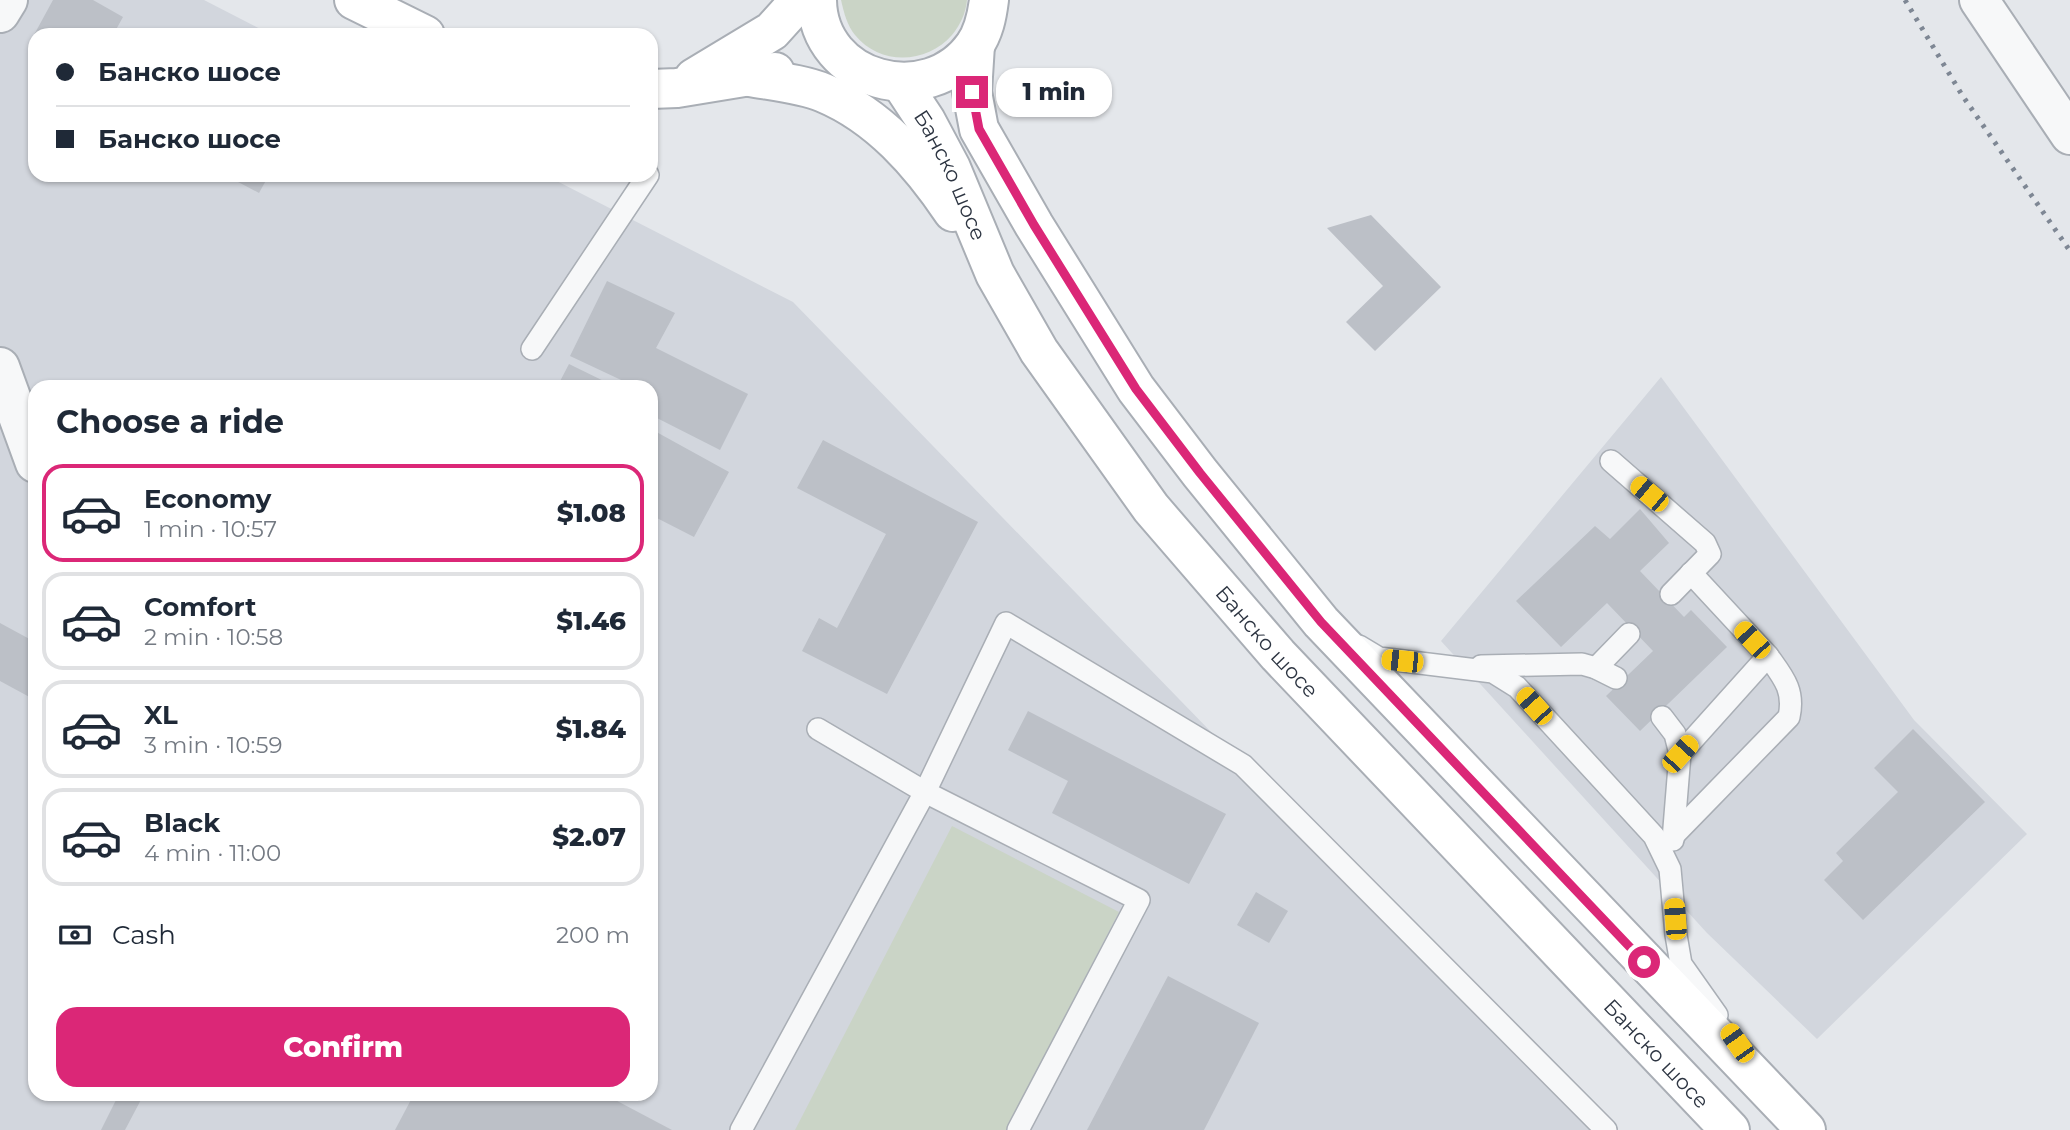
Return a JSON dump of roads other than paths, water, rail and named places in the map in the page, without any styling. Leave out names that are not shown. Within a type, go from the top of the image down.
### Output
[{"type":"main road","points":[[354,0],[411,28]]},
{"type":"main road","points":[[664,89],[772,31],[800,0]]},
{"type":"main road","points":[[817,0],[817,11],[827,39],[846,62],[872,77],[901,83],[931,78],[955,65],[975,45]]},
{"type":"main road","points":[[989,0],[986,20],[975,45],[972,92],[979,129],[1034,225],[1136,389],[1200,473],[1321,622],[1806,1130]]},
{"type":"main road","points":[[664,89],[846,62]]},
{"type":"main road","points":[[750,77],[823,92],[893,138],[935,186],[995,274]]},
{"type":"main road","name":"Банско шосе","points":[[901,83],[926,121],[951,168],[995,274],[1039,351],[1160,518],[1278,655],[1730,1130]]},
{"type":"street","points":[[0,13],[8,0]]},
{"type":"street","points":[[1979,0],[2070,135]]},
{"type":"street","points":[[0,366],[28,444]]},
{"type":"lane","points":[[532,349],[644,182]]},
{"type":"lane","points":[[1611,461],[1705,543],[1710,554],[1671,594]]},
{"type":"lane","points":[[1674,835],[1789,716],[1792,701],[1785,679],[1768,656],[1691,573]]},
{"type":"lane","points":[[1321,622],[1379,659],[1493,672],[1517,687],[1654,836],[1670,869]]},
{"type":"lane","points":[[741,1130],[925,792],[1006,624],[1242,765],[1606,1130]]},
{"type":"lane","points":[[1596,668],[1629,635]]},
{"type":"lane","points":[[1680,754],[1768,656]]},
{"type":"lane","points":[[1450,666],[1581,664],[1616,678]]},
{"type":"lane","points":[[1662,717],[1675,734],[1680,754],[1670,869],[1681,964],[1778,1103]]},
{"type":"lane","points":[[818,729],[925,792],[1139,900],[1018,1130]]},
{"type":"railway","points":[[1905,0],[1962,95],[2070,251]]}]
